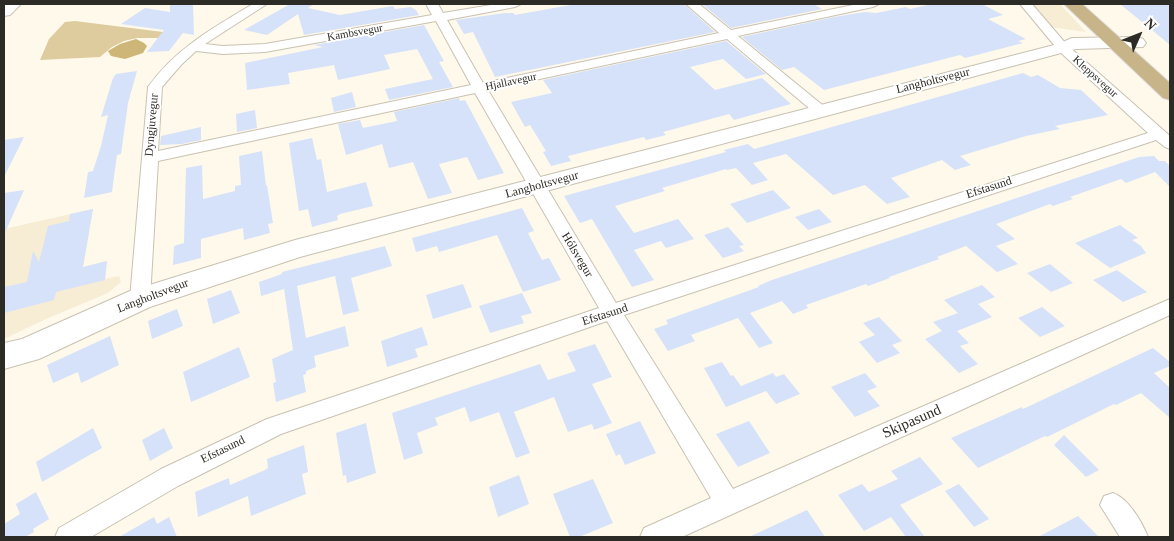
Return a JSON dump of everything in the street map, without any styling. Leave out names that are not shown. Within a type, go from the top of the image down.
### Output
[{"type":"main road","points":[[1072,4],[1131,48],[1170,72]]},
{"type":"main road","points":[[1092,4],[1170,94]]},
{"type":"street","points":[[4,11],[13,4]]},
{"type":"street","name":"Dyngjuvegur","points":[[140,299],[148,158],[155,87],[161,77],[178,60],[226,25],[262,4]]},
{"type":"street","name":"Hólsvegur","points":[[432,4],[536,187],[728,503]]},
{"type":"street","name":"Kambsvegur","points":[[195,48],[223,50],[265,48],[515,4]]},
{"type":"street","points":[[692,4],[820,111]]},
{"type":"street","name":"Hjallavegur","points":[[148,158],[873,4]]},
{"type":"street","name":"Kleppsvegur","points":[[1026,4],[1064,48],[1164,139]]},
{"type":"street","name":"Langholtsvegur","points":[[4,370],[13,364],[16,353],[140,299],[295,249],[1064,48],[1082,52],[1131,48]]},
{"type":"street","name":"Efstasund","points":[[68,537],[157,484],[229,445],[275,426],[611,312],[1164,139]]},
{"type":"street","name":"Skipasund","points":[[653,537],[1170,306]]},
{"type":"street","points":[[1113,505],[1135,537]]},
{"type":"shaded area","points":[[1031,4],[1060,4],[1086,32],[1050,27]]},
{"type":"shaded area","points":[[75,21],[179,34],[176,38],[137,38],[124,41],[112,47],[100,57],[40,60],[49,39],[65,22]]},
{"type":"shaded area","points":[[136,39],[147,46],[143,53],[125,59],[111,56],[108,51],[120,44]]},
{"type":"shaded area","points":[[93,209],[83,267],[107,261],[105,279],[119,276],[121,282],[108,293],[4,339],[4,229]]},
{"type":"building","points":[[170,4],[193,4],[194,35],[183,33],[169,51],[147,52],[164,30],[121,24],[145,8],[170,12]]},
{"type":"building","points":[[290,4],[314,4],[308,8],[340,15],[393,6],[395,9],[411,7],[419,15],[304,35],[298,14],[267,35],[244,30]]},
{"type":"building","points":[[576,4],[684,4],[715,32],[495,77],[473,32],[464,34],[456,20],[505,13],[514,13],[515,15]]},
{"type":"building","points":[[702,4],[814,4],[822,9],[731,28]]},
{"type":"building","points":[[932,4],[982,4],[1003,15],[988,19],[1026,39],[1018,41],[1023,43],[965,58],[960,55],[824,90],[794,67],[782,70],[742,37],[834,17],[865,12],[876,13],[906,7],[910,9]]},
{"type":"building","points":[[1120,4],[1170,4],[1170,45],[1152,30]]},
{"type":"building","points":[[424,25],[444,61],[439,62],[453,87],[389,100],[385,89],[433,79],[417,49],[384,55],[390,69],[338,80],[334,65],[288,73],[290,84],[247,90],[245,63],[323,47],[314,45]]},
{"type":"building","points":[[726,41],[766,74],[746,79],[723,59],[690,67],[715,90],[762,78],[791,104],[734,120],[729,114],[663,132],[666,135],[646,140],[644,137],[568,156],[571,161],[551,166],[543,152],[546,151],[530,125],[525,127],[511,102],[552,93],[543,80]]},
{"type":"building","points":[[137,71],[128,103],[121,154],[117,155],[112,192],[84,198],[88,172],[93,171],[101,146],[108,115],[101,117],[113,78],[116,74]]},
{"type":"building","points":[[1023,73],[1031,77],[1038,75],[1060,88],[1081,90],[1108,115],[1055,126],[1060,129],[1026,136],[960,156],[971,165],[955,170],[942,160],[891,178],[910,197],[887,204],[865,185],[833,195],[786,154],[753,163],[768,180],[752,185],[736,168],[726,169],[662,188],[665,191],[615,206],[634,233],[678,219],[694,239],[666,248],[661,241],[634,250],[654,280],[632,287],[592,219],[580,223],[564,196],[726,152],[724,150],[748,144],[754,149]]},
{"type":"building","points":[[352,92],[356,107],[334,112],[331,98]]},
{"type":"building","points":[[459,98],[460,101],[465,100],[504,173],[478,180],[467,157],[439,164],[452,193],[428,199],[413,162],[389,168],[382,144],[346,155],[338,124],[360,120],[363,128],[397,121],[394,112]]},
{"type":"building","points":[[255,110],[257,128],[237,132],[236,114]]},
{"type":"building","points":[[201,127],[201,140],[182,144],[160,145],[161,136]]},
{"type":"building","points":[[24,137],[4,177],[4,140]]},
{"type":"building","points":[[312,138],[317,160],[321,159],[327,192],[366,182],[373,206],[340,214],[337,216],[338,220],[312,227],[308,209],[299,211],[289,143]]},
{"type":"building","points":[[262,151],[273,223],[268,224],[270,233],[244,240],[243,228],[201,239],[201,258],[173,265],[174,246],[184,243],[186,168],[202,165],[203,199],[235,191],[235,186],[241,185],[239,156]]},
{"type":"building","points":[[1154,156],[1159,161],[1165,161],[1170,166],[1170,187],[1155,172],[1126,183],[1121,179],[1070,197],[1073,199],[1053,206],[1050,204],[996,224],[1015,239],[996,246],[1018,264],[997,272],[966,246],[937,257],[939,259],[890,278],[868,286],[866,284],[806,305],[808,308],[793,314],[782,301],[750,313],[773,343],[759,348],[738,318],[691,335],[695,341],[668,351],[654,329],[668,324],[666,320],[759,287],[772,280],[1139,157]]},
{"type":"building","points":[[24,190],[4,235],[4,193]]},
{"type":"building","points":[[773,190],[791,208],[747,223],[730,204]]},
{"type":"building","points":[[522,208],[534,231],[528,233],[542,260],[549,258],[561,280],[523,292],[497,235],[439,252],[437,246],[416,252],[412,238]]},
{"type":"building","points":[[93,209],[83,267],[107,261],[105,280],[56,292],[54,300],[4,313],[4,287],[27,282],[33,251],[39,262],[48,226],[69,221],[70,214]]},
{"type":"building","points":[[819,209],[832,222],[808,230],[795,217]]},
{"type":"building","points":[[1120,225],[1138,238],[1132,240],[1141,246],[1146,253],[1110,268],[1075,243]]},
{"type":"building","points":[[728,227],[744,245],[739,246],[744,251],[723,258],[704,235]]},
{"type":"building","points":[[385,246],[392,266],[351,278],[359,311],[343,315],[335,276],[297,286],[306,338],[345,326],[349,346],[314,356],[316,367],[306,371],[306,374],[303,375],[306,392],[276,402],[273,383],[276,382],[272,359],[293,350],[284,289],[261,296],[259,282],[282,274],[282,272]]},
{"type":"building","points":[[1050,264],[1073,283],[1051,292],[1027,273]]},
{"type":"building","points":[[1117,270],[1147,292],[1123,302],[1093,280]]},
{"type":"building","points":[[463,284],[472,307],[433,319],[426,295]]},
{"type":"building","points":[[982,285],[995,297],[978,304],[992,317],[957,331],[969,343],[960,346],[978,364],[959,373],[925,339],[942,331],[933,322],[958,313],[944,300]]},
{"type":"building","points":[[231,290],[240,313],[213,324],[207,299]]},
{"type":"building","points":[[522,293],[532,313],[521,316],[524,323],[490,333],[479,306]]},
{"type":"building","points":[[1042,307],[1065,326],[1040,337],[1018,318]]},
{"type":"building","points":[[177,309],[183,326],[152,339],[148,321]]},
{"type":"building","points":[[879,317],[902,341],[892,345],[900,353],[877,363],[859,342],[875,335],[863,323]]},
{"type":"building","points":[[422,327],[428,345],[415,349],[418,357],[387,367],[381,341]]},
{"type":"building","points":[[110,336],[119,365],[81,383],[78,372],[53,383],[47,365]]},
{"type":"building","points":[[595,344],[612,377],[592,384],[612,423],[594,430],[592,424],[568,432],[554,397],[514,412],[530,453],[516,458],[499,412],[470,422],[465,407],[435,418],[438,425],[417,433],[423,453],[404,460],[392,413],[540,364],[548,380],[576,371],[567,353]]},
{"type":"building","points":[[239,347],[250,377],[191,402],[183,372]]},
{"type":"building","points":[[1153,348],[1170,362],[1170,366],[1154,373],[1170,388],[1170,418],[1141,393],[978,468],[951,438],[1022,407],[1023,409]]},
{"type":"building","points":[[722,362],[731,376],[733,375],[741,386],[773,373],[776,377],[784,374],[800,394],[776,404],[766,391],[726,407],[704,368]]},
{"type":"building","points":[[865,373],[877,387],[867,391],[880,406],[855,417],[831,387]]},
{"type":"building","points":[[640,421],[656,453],[625,465],[620,454],[616,456],[606,434]]},
{"type":"building","points":[[749,421],[770,453],[738,467],[716,434]]},
{"type":"building","points":[[366,423],[376,473],[347,483],[346,475],[343,476],[336,433]]},
{"type":"building","points":[[93,428],[102,448],[42,482],[36,462]]},
{"type":"building","points":[[164,428],[173,448],[150,461],[142,440]]},
{"type":"building","points":[[1064,435],[1099,470],[1086,477],[1054,445]]},
{"type":"building","points":[[304,445],[308,472],[302,474],[306,494],[251,516],[248,496],[198,517],[195,492],[229,478],[230,485],[265,470],[268,468],[267,459]]},
{"type":"building","points":[[920,457],[943,484],[900,505],[925,537],[906,537],[891,517],[864,531],[838,495],[862,484],[869,492],[898,479],[891,471]]},
{"type":"building","points":[[519,475],[529,504],[498,517],[489,487]]},
{"type":"building","points":[[593,479],[613,523],[579,537],[570,537],[553,494]]},
{"type":"building","points":[[959,484],[989,519],[974,527],[945,491]]},
{"type":"building","points":[[36,492],[49,519],[33,529],[34,532],[25,537],[4,537],[4,524],[20,514],[16,504]]},
{"type":"building","points":[[807,510],[825,537],[749,537]]},
{"type":"building","points":[[1078,516],[1099,537],[1038,537]]},
{"type":"building","points":[[154,517],[157,524],[169,517],[177,537],[119,537]]}]
